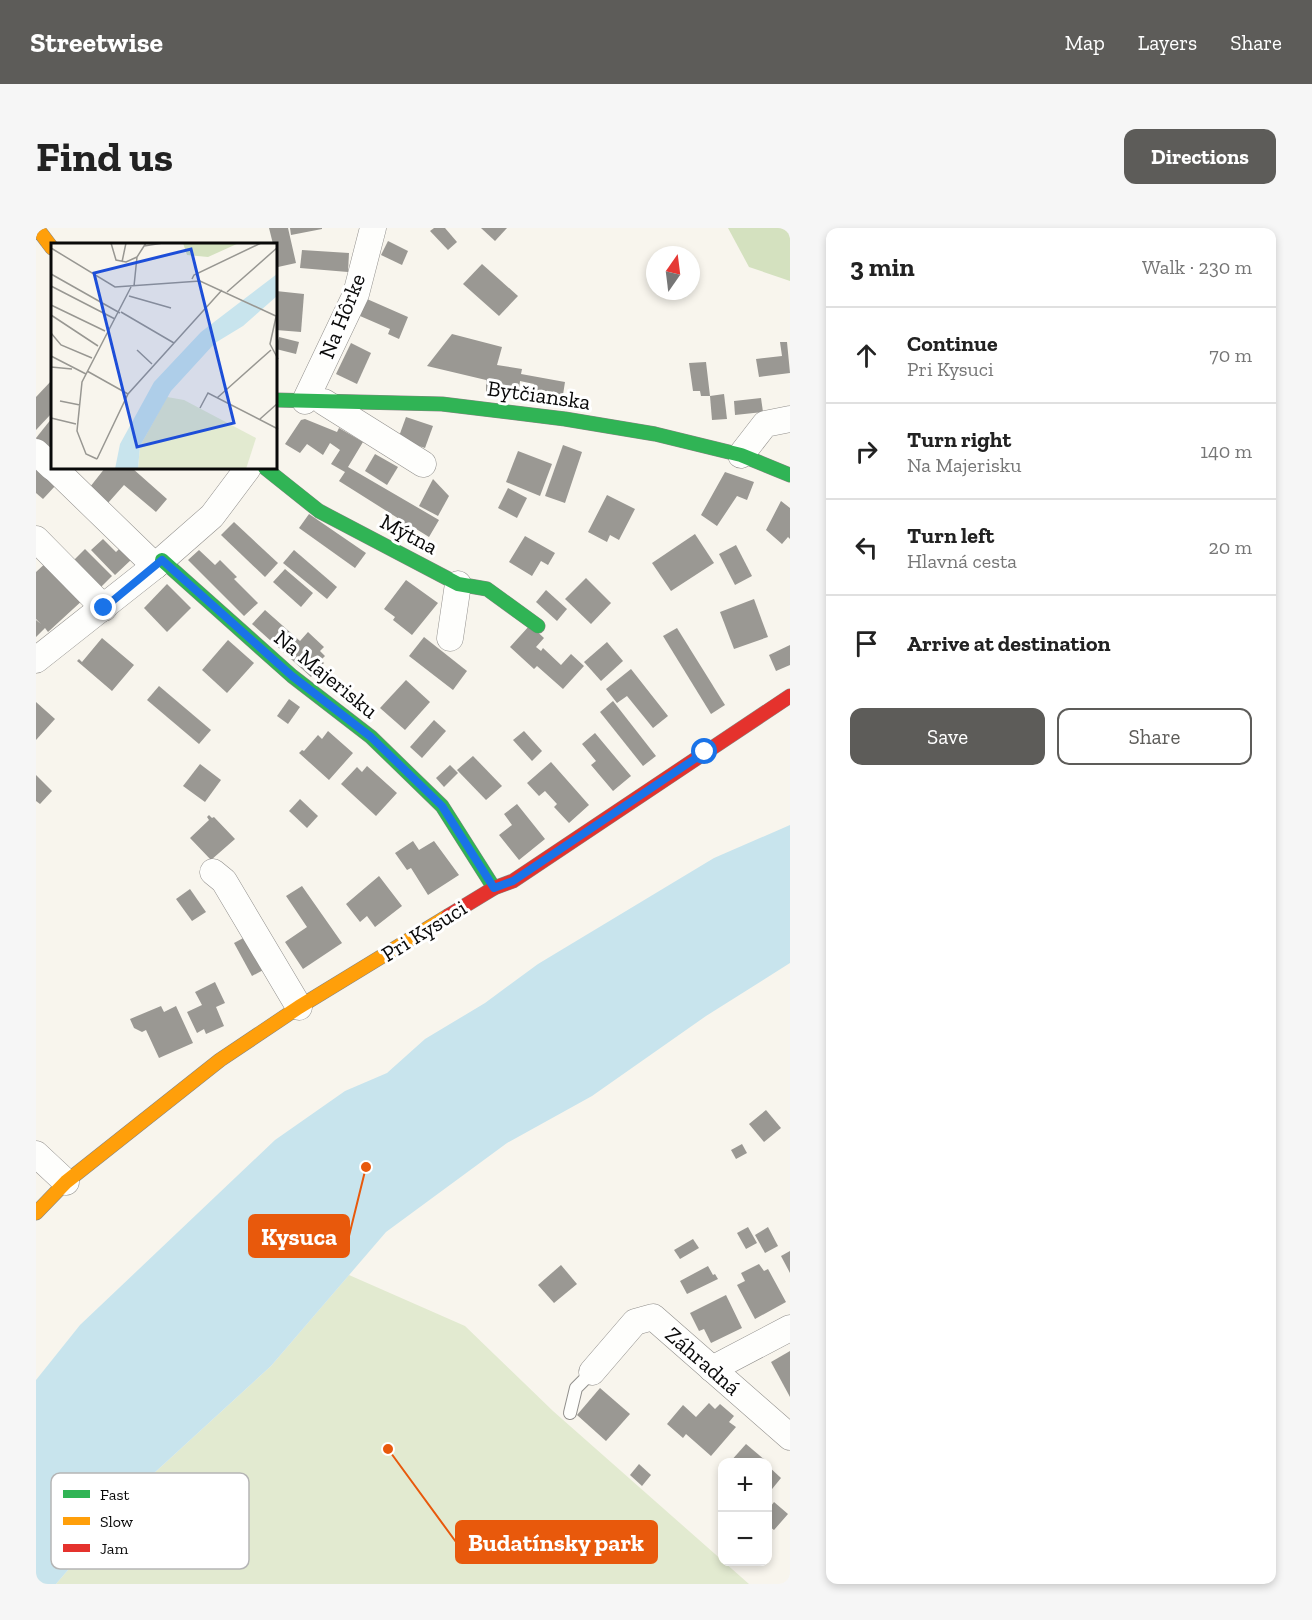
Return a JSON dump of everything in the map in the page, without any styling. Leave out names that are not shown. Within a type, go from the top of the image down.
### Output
[{"type":"street","points":[[37,228],[51,247]]},
{"type":"street","name":"Na Hôrke","points":[[293,404],[356,294],[373,228]]},
{"type":"street","points":[[293,404],[423,464]]},
{"type":"street","name":"Bytčianska","points":[[293,404],[442,404],[498,410],[655,434],[741,455],[790,475]]},
{"type":"street","points":[[741,455],[765,424],[790,419]]},
{"type":"street","points":[[36,452],[51,465]]},
{"type":"street","points":[[56,470],[159,563]]},
{"type":"street","points":[[36,660],[159,563],[212,516],[246,470]]},
{"type":"street","name":"Mýtna","points":[[268,470],[319,511],[458,584],[487,589],[538,626]]},
{"type":"street","points":[[36,538],[104,608]]},
{"type":"street","name":"Na Majerisku","points":[[159,563],[292,676],[371,737],[442,806],[494,888]]},
{"type":"street","points":[[450,638],[458,584]]},
{"type":"street","name":"Pri Kysuci","points":[[36,1213],[66,1182],[220,1060],[299,1007],[494,888],[513,881],[790,696]]},
{"type":"street","points":[[213,872],[224,881],[299,1007]]},
{"type":"street","points":[[36,1154],[66,1182]]},
{"type":"street","name":"Záhradná","points":[[592,1372],[635,1322],[653,1317],[790,1437]]},
{"type":"street","points":[[712,1369],[790,1328]]},
{"type":"lane","points":[[570,1413],[576,1388],[592,1372]]},
{"type":"green space","points":[[728,228],[790,228],[790,281],[749,267]]},
{"type":"green space","points":[[349,1275],[465,1326],[553,1411],[718,1557],[718,1566],[729,1566],[749,1584],[56,1584],[69,1569],[249,1569],[249,1473],[154,1473],[271,1366]]},
{"type":"water","points":[[790,825],[790,963],[706,1016],[592,1096],[507,1143],[386,1232],[271,1366],[154,1473],[51,1473],[51,1569],[69,1569],[56,1584],[36,1584],[36,1380],[80,1325],[275,1140],[345,1091],[387,1073],[425,1039],[485,1003],[538,964],[714,858]]},
{"type":"building","points":[[269,228],[288,228],[296,263],[278,267],[278,243],[273,243]]},
{"type":"building","points":[[290,228],[322,228],[322,229],[291,235]]},
{"type":"building","points":[[434,228],[445,228],[457,242],[448,250],[430,231]]},
{"type":"building","points":[[481,228],[507,228],[495,241]]},
{"type":"building","points":[[388,241],[408,251],[402,265],[381,255]]},
{"type":"building","points":[[302,250],[349,253],[348,272],[300,268]]},
{"type":"building","points":[[482,264],[518,296],[499,316],[463,284]]},
{"type":"building","points":[[278,291],[304,294],[301,332],[278,330]]},
{"type":"building","points":[[367,299],[408,317],[399,339],[388,334],[390,329],[360,316]]},
{"type":"building","points":[[452,334],[502,347],[497,365],[522,369],[521,374],[565,382],[562,401],[532,395],[534,384],[520,381],[518,397],[486,394],[486,380],[427,366]]},
{"type":"building","points":[[279,337],[299,342],[296,354],[278,350]]},
{"type":"building","points":[[780,342],[787,342],[790,373],[759,377],[756,359],[782,356]]},
{"type":"building","points":[[351,343],[371,353],[357,384],[336,374]]},
{"type":"building","points":[[706,362],[710,396],[701,396],[700,391],[693,391],[689,363]]},
{"type":"building","points":[[51,381],[51,414],[36,430],[36,397]]},
{"type":"building","points":[[724,394],[727,419],[712,420],[710,396]]},
{"type":"building","points":[[761,398],[763,412],[735,415],[734,401]]},
{"type":"building","points":[[406,417],[433,426],[425,448],[398,439]]},
{"type":"building","points":[[51,419],[51,452],[36,438]]},
{"type":"building","points":[[305,419],[337,432],[339,428],[363,442],[348,467],[439,520],[429,537],[413,527],[410,533],[401,528],[404,522],[339,481],[345,472],[331,464],[340,450],[330,443],[323,455],[307,444],[300,453],[285,444],[301,420]]},
{"type":"building","points":[[563,445],[582,452],[565,503],[545,496]]},
{"type":"building","points":[[518,451],[552,464],[540,496],[506,482]]},
{"type":"building","points":[[375,454],[398,467],[387,485],[365,471]]},
{"type":"building","points":[[36,464],[57,484],[43,499],[36,493]]},
{"type":"building","points":[[103,470],[134,470],[167,499],[156,512],[124,485],[108,503],[90,487]]},
{"type":"building","points":[[725,472],[754,482],[747,500],[737,496],[717,526],[701,515]]},
{"type":"building","points":[[433,479],[449,496],[438,516],[419,506]]},
{"type":"building","points":[[508,488],[527,498],[517,518],[498,508]]},
{"type":"building","points":[[607,495],[635,509],[619,540],[610,535],[607,542],[588,532]]},
{"type":"building","points":[[781,501],[790,508],[790,539],[788,537],[782,544],[766,530]]},
{"type":"building","points":[[309,514],[366,553],[355,568],[299,528]]},
{"type":"building","points":[[234,522],[278,563],[265,577],[221,535]]},
{"type":"building","points":[[695,534],[714,563],[671,591],[652,563]]},
{"type":"building","points":[[525,536],[555,553],[548,565],[541,561],[532,576],[509,562]]},
{"type":"building","points":[[103,539],[116,552],[122,546],[133,558],[115,575],[91,550]]},
{"type":"building","points":[[736,545],[752,576],[735,585],[719,554]]},
{"type":"building","points":[[85,549],[112,576],[100,588],[73,561]]},
{"type":"building","points":[[199,550],[215,565],[220,560],[237,577],[234,579],[258,603],[244,616],[188,560]]},
{"type":"building","points":[[294,550],[337,587],[327,599],[283,563]]},
{"type":"building","points":[[49,560],[85,598],[48,632],[45,628],[36,637],[36,620],[41,624],[36,619],[36,572]]},
{"type":"building","points":[[285,569],[313,593],[301,607],[273,582]]},
{"type":"building","points":[[586,578],[611,603],[591,624],[565,599]]},
{"type":"building","points":[[406,580],[438,603],[412,635],[393,620],[395,617],[384,609]]},
{"type":"building","points":[[167,584],[191,608],[167,632],[144,608]]},
{"type":"building","points":[[546,590],[567,609],[557,621],[536,602]]},
{"type":"building","points":[[754,599],[768,637],[734,649],[720,612]]},
{"type":"building","points":[[265,610],[300,641],[308,632],[324,647],[320,651],[325,656],[321,660],[324,663],[311,677],[252,624]]},
{"type":"building","points":[[530,625],[544,638],[536,647],[541,651],[543,648],[561,665],[571,654],[584,666],[563,689],[537,666],[534,669],[510,647]]},
{"type":"building","points":[[677,628],[725,705],[711,714],[663,636]]},
{"type":"building","points":[[424,637],[467,671],[453,690],[409,656]]},
{"type":"building","points":[[102,638],[134,665],[112,691],[77,661],[79,659],[82,662]]},
{"type":"building","points":[[228,640],[254,663],[227,693],[202,670]]},
{"type":"building","points":[[607,642],[623,661],[601,681],[584,662]]},
{"type":"building","points":[[790,645],[790,665],[776,671],[769,655]]},
{"type":"building","points":[[631,669],[668,716],[653,728],[627,696],[617,703],[606,689]]},
{"type":"building","points":[[406,680],[430,702],[405,730],[380,708]]},
{"type":"building","points":[[159,686],[211,730],[199,744],[147,700]]},
{"type":"building","points":[[289,699],[300,707],[288,724],[277,716]]},
{"type":"building","points":[[613,701],[656,756],[643,766],[600,712]]},
{"type":"building","points":[[36,702],[55,719],[36,740]]},
{"type":"building","points":[[434,720],[446,731],[422,758],[410,747]]},
{"type":"building","points":[[328,731],[353,753],[329,780],[299,753],[304,751],[318,735],[322,739]]},
{"type":"building","points":[[524,731],[542,751],[532,761],[513,740]]},
{"type":"building","points":[[595,733],[631,776],[613,791],[591,765],[596,761],[582,744]]},
{"type":"building","points":[[473,756],[502,786],[486,800],[457,770]]},
{"type":"building","points":[[551,762],[589,805],[569,823],[554,807],[557,804],[545,791],[539,796],[527,783]]},
{"type":"building","points":[[200,764],[221,780],[205,802],[183,786]]},
{"type":"building","points":[[450,765],[458,773],[444,787],[436,778]]},
{"type":"building","points":[[367,766],[397,793],[376,816],[341,784],[357,767],[362,772]]},
{"type":"building","points":[[36,775],[52,791],[40,804],[36,801]]},
{"type":"building","points":[[300,799],[318,816],[307,828],[289,811]]},
{"type":"building","points":[[517,804],[545,839],[519,860],[499,835],[512,825],[504,814]]},
{"type":"building","points":[[209,815],[214,817],[235,839],[211,860],[190,838],[209,820],[207,817]]},
{"type":"building","points":[[413,841],[419,850],[434,841],[459,875],[428,895],[411,868],[407,870],[395,853]]},
{"type":"building","points":[[379,876],[402,906],[375,927],[367,916],[360,922],[346,904]]},
{"type":"building","points":[[302,886],[342,943],[303,969],[285,942],[307,927],[286,896]]},
{"type":"building","points":[[190,889],[206,912],[192,921],[176,899]]},
{"type":"building","points":[[249,935],[267,968],[252,976],[234,943]]},
{"type":"building","points":[[215,982],[225,1003],[216,1007],[224,1026],[206,1034],[204,1029],[197,1033],[187,1012],[202,1005],[195,992]]},
{"type":"building","points":[[161,1006],[164,1012],[176,1006],[193,1043],[159,1058],[146,1030],[142,1032],[134,1028],[130,1019]]},
{"type":"building","points":[[766,1110],[781,1128],[764,1142],[749,1124]]},
{"type":"building","points":[[742,1144],[747,1153],[736,1159],[731,1150]]},
{"type":"building","points":[[748,1227],[757,1243],[746,1249],[737,1233]]},
{"type":"building","points":[[768,1227],[778,1246],[765,1253],[755,1235]]},
{"type":"building","points":[[693,1239],[699,1248],[680,1259],[674,1250]]},
{"type":"building","points":[[790,1251],[790,1273],[781,1256]]},
{"type":"building","points":[[759,1264],[764,1271],[768,1269],[786,1302],[755,1319],[737,1285],[745,1281],[741,1273]]},
{"type":"building","points":[[561,1265],[577,1284],[554,1303],[538,1285]]},
{"type":"building","points":[[708,1266],[718,1279],[687,1294],[680,1281]]},
{"type":"building","points":[[726,1295],[742,1328],[711,1343],[704,1329],[699,1331],[690,1313]]},
{"type":"building","points":[[790,1351],[790,1397],[771,1362]]},
{"type":"building","points":[[600,1388],[630,1414],[606,1441],[577,1415]]},
{"type":"building","points":[[709,1403],[715,1409],[720,1404],[734,1416],[729,1422],[736,1427],[711,1456],[686,1434],[683,1438],[667,1424],[683,1405],[696,1417]]},
{"type":"building","points":[[746,1444],[762,1458],[734,1458]]},
{"type":"building","points":[[639,1464],[651,1475],[642,1486],[630,1475]]},
{"type":"building","points":[[772,1470],[781,1478],[772,1489]]},
{"type":"building","points":[[774,1502],[788,1514],[774,1530],[772,1528]]},
{"type":"traffic: fast","points":[[278,400],[442,404],[565,419],[655,434],[741,455],[790,475]]},
{"type":"traffic: fast","points":[[268,470],[319,511],[458,584],[487,589],[538,626]]},
{"type":"traffic: fast","points":[[162,560],[292,676],[371,737],[442,806],[494,888]]},
{"type":"traffic: slow","points":[[37,228],[51,247]]},
{"type":"traffic: slow","points":[[36,1213],[66,1182],[220,1060],[299,1007],[448,916]]},
{"type":"traffic: jam","points":[[448,916],[494,888],[513,881],[790,696]]},
{"type":"place","name":"Kysuca","points":[[366,1167]]},
{"type":"place","name":"Budatínsky park","points":[[388,1449]]},
{"type":"route","points":[[104,608],[162,560],[292,676],[371,737],[442,806],[494,888],[513,881],[705,752]]}]
